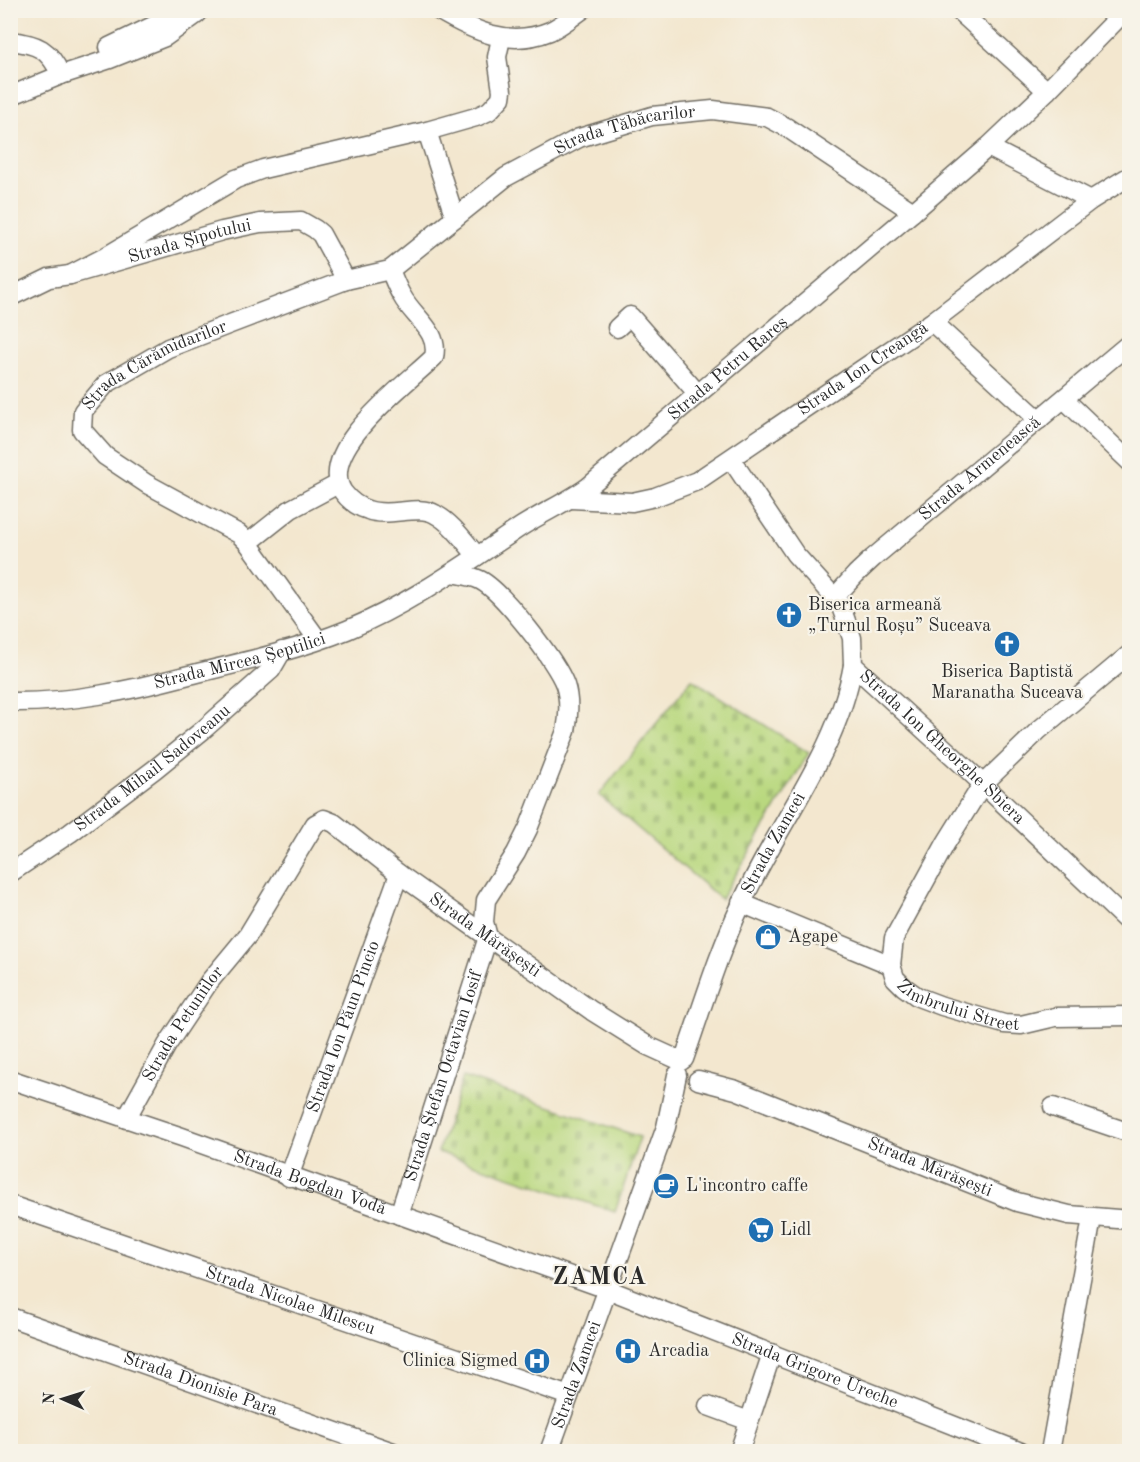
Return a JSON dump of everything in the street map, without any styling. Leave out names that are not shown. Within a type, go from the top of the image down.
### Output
[{"type":"street","points":[[438,10],[461,24],[501,38],[522,39],[551,31],[582,10]]},
{"type":"street","points":[[958,10],[1047,91]]},
{"type":"street","name":"Strada Petru Rareș","points":[[453,573],[527,523],[588,487],[988,147],[1047,91],[1126,10]]},
{"type":"street","points":[[10,96],[165,37],[199,12]]},
{"type":"street","points":[[70,275],[105,257],[236,179],[263,169],[427,131],[489,111],[501,98],[497,57],[501,38]]},
{"type":"street","points":[[10,41],[28,43],[44,50],[55,62],[61,75]]},
{"type":"street","name":"Strada Tăbăcarilor","points":[[346,280],[390,270],[507,177],[579,138],[652,116],[713,110],[767,117],[786,127],[913,212]]},
{"type":"street","points":[[427,131],[455,218]]},
{"type":"street","points":[[988,147],[1091,200]]},
{"type":"street","name":"Strada Ion Creangă","points":[[571,499],[632,502],[655,497],[697,481],[932,322],[1091,200],[1130,176]]},
{"type":"street","name":"Strada Șipotului","points":[[10,297],[49,278],[70,275],[222,231],[260,223],[301,221],[315,229],[321,234],[346,280]]},
{"type":"street","points":[[390,270],[402,297],[430,332],[435,345],[434,357],[376,410],[347,445],[338,468],[338,484],[348,499],[366,510],[383,514],[426,511],[435,514],[456,531],[477,556]]},
{"type":"street","name":"Strada Cărămidarilor","points":[[318,640],[248,543],[239,534],[147,484],[105,456],[82,430],[83,411],[106,384],[168,348],[346,280]]},
{"type":"street","points":[[617,328],[630,316],[698,394]]},
{"type":"street","points":[[932,322],[1039,420]]},
{"type":"street","name":"Strada Armenească","points":[[835,597],[873,558],[1130,343]]},
{"type":"street","points":[[1065,399],[1130,462]]},
{"type":"street","name":"Strada Ion Gheorghe Sbiera","points":[[731,459],[795,554],[840,604],[852,638],[854,665],[1130,924]]},
{"type":"street","points":[[248,543],[291,509],[338,484]]},
{"type":"street","points":[[453,573],[479,579],[515,614],[535,637],[557,670],[569,698],[566,731],[528,829],[516,853],[486,900],[484,922],[488,937]]},
{"type":"street","name":"Strada Mircea Șeptilici","points":[[10,702],[29,703],[101,696],[282,651],[346,630],[398,606],[453,573]]},
{"type":"street","name":"Strada Mihail Sadoveanu","points":[[10,873],[89,819],[203,730],[271,670],[282,651]]},
{"type":"street","points":[[891,965],[894,938],[946,843],[982,785],[1039,730],[1130,654]]},
{"type":"street","name":"Strada Zamcei","points":[[549,1452],[688,1070],[697,1023],[741,903],[818,761],[841,713],[854,665]]},
{"type":"street","name":"Strada Mărășești","points":[[324,819],[334,823],[399,874],[592,1011],[688,1070],[1017,1202],[1045,1210],[1092,1218],[1130,1220]]},
{"type":"street","name":"Strada Petuniilor","points":[[126,1119],[186,1015],[209,982],[248,935],[315,824],[324,819]]},
{"type":"street","name":"Strada Ion Păun Pincio","points":[[289,1177],[399,874]]},
{"type":"street","name":"Zimbrului Street","points":[[741,903],[891,965],[895,978],[904,987],[918,997],[942,1006],[1004,1024],[1021,1025],[1055,1017],[1130,1016]]},
{"type":"street","name":"Strada Ștefan Octavian Iosif","points":[[399,1215],[488,937]]},
{"type":"street","name":"Strada Bogdan Vodă","points":[[12,1080],[182,1137],[607,1289]]},
{"type":"street","points":[[1053,1107],[1130,1133]]},
{"type":"street","name":"Strada Nicolae Milescu","points":[[10,1204],[569,1396]]},
{"type":"street","points":[[1050,1452],[1092,1218]]},
{"type":"street","name":"Strada Grigore Ureche","points":[[607,1289],[1021,1452]]},
{"type":"street","name":"Strada Dionisie Para","points":[[10,1317],[393,1452]]},
{"type":"street","points":[[739,1452],[772,1353]]},
{"type":"street","points":[[708,1406],[749,1421]]},
{"type":"green space","points":[[692,679],[809,753],[721,899],[599,795]]},
{"type":"green space","points":[[463,1077],[640,1137],[615,1212],[438,1152]]},
{"type":"place","name":"Biserica armeană „Turnul Roșu” Suceava","points":[[789,615]]},
{"type":"place","name":"Biserica Baptistă Maranatha Suceava","points":[[1007,644]]},
{"type":"place","name":"Agape","points":[[768,937]]},
{"type":"place","name":"L'incontro caffe","points":[[666,1186]]},
{"type":"place","name":"Lidl","points":[[761,1230]]},
{"type":"place","name":"Arcadia","points":[[628,1351]]},
{"type":"place","name":"Clinica Sigmed","points":[[537,1361]]},
{"type":"district","name":"ZAMCA","points":[[600,1278]]}]
